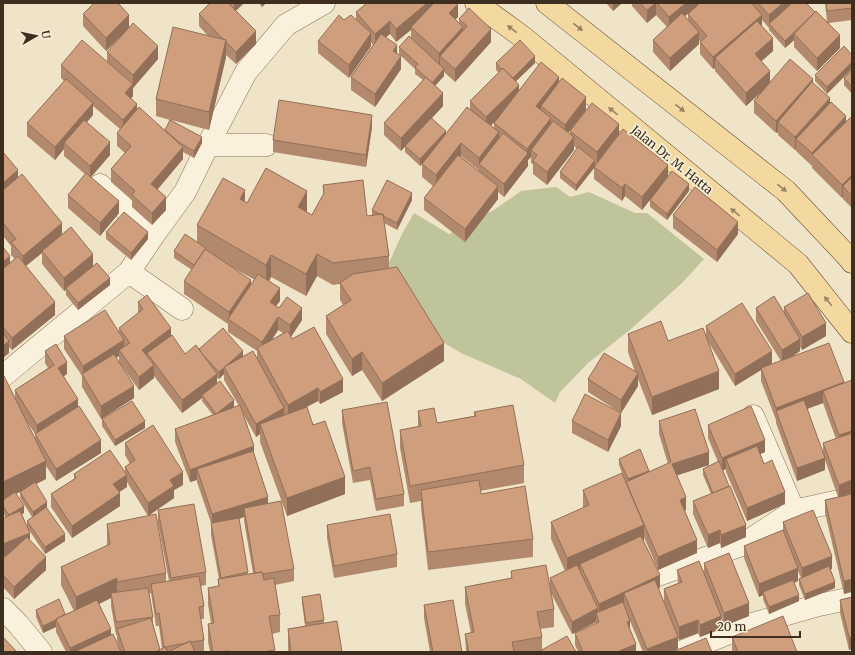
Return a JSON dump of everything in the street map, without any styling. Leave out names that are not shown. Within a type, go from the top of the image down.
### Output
[{"type":"main road","name":"Jalan Dr. M. Hatta","points":[[476,3],[524,38],[798,264],[852,332]]},
{"type":"main road","points":[[547,3],[786,191],[851,259]]},
{"type":"street","points":[[3,376],[129,272],[153,236],[186,192],[208,145],[246,72],[286,25],[324,3]]},
{"type":"street","points":[[208,145],[266,145]]},
{"type":"street","points":[[100,185],[153,236]]},
{"type":"street","points":[[129,272],[182,309]]},
{"type":"street","points":[[752,414],[794,511]]},
{"type":"street","points":[[658,575],[742,544],[794,511],[852,498]]},
{"type":"street","points":[[681,652],[752,624],[820,605],[852,598]]},
{"type":"street","points":[[3,609],[18,624],[41,652]]},
{"type":"green space","points":[[556,187],[570,197],[589,192],[635,213],[647,213],[704,259],[683,282],[631,329],[588,363],[560,392],[555,403],[521,379],[463,354],[432,336],[387,267],[402,234],[414,213],[449,234],[494,210],[521,191]]},
{"type":"building","points":[[94,3],[118,3],[129,15],[106,38],[83,14]]},
{"type":"building","points":[[210,3],[228,3],[256,31],[236,52],[226,42],[226,40],[223,39],[199,14]]},
{"type":"building","points":[[367,3],[427,3],[396,29],[390,21],[375,34],[356,12]]},
{"type":"building","points":[[434,3],[458,4],[449,13],[463,27],[439,53],[411,27]]},
{"type":"building","points":[[640,3],[656,3],[647,10]]},
{"type":"building","points":[[657,3],[686,3],[669,17]]},
{"type":"building","points":[[700,3],[751,3],[762,15],[713,57],[700,42],[707,36],[688,14]]},
{"type":"building","points":[[758,3],[783,3],[769,15]]},
{"type":"building","points":[[792,3],[806,3],[815,12],[785,41],[769,24]]},
{"type":"building","points":[[826,3],[852,3],[852,8],[827,11]]},
{"type":"building","points":[[469,8],[491,29],[455,69],[440,56],[467,26],[459,19]]},
{"type":"building","points":[[816,11],[840,35],[817,58],[794,34]]},
{"type":"building","points":[[682,13],[699,32],[670,58],[653,40]]},
{"type":"building","points":[[339,15],[344,20],[351,15],[371,33],[349,65],[318,41]]},
{"type":"building","points":[[757,21],[773,38],[755,54],[770,71],[746,93],[715,58]]},
{"type":"building","points":[[133,23],[158,46],[133,75],[107,52]]},
{"type":"building","points":[[173,27],[226,40],[209,112],[156,99]]},
{"type":"building","points":[[381,34],[397,45],[393,51],[401,56],[375,94],[351,77]]},
{"type":"building","points":[[409,36],[444,69],[432,83],[415,67],[418,64],[399,47]]},
{"type":"building","points":[[82,40],[133,84],[125,93],[137,104],[123,120],[61,65]]},
{"type":"building","points":[[520,40],[535,56],[513,78],[503,68],[502,70],[496,63]]},
{"type":"building","points":[[844,46],[852,55],[852,62],[827,87],[815,75]]},
{"type":"building","points":[[790,59],[813,79],[776,121],[754,101]]},
{"type":"building","points":[[541,62],[559,77],[536,106],[551,118],[527,149],[494,123]]},
{"type":"building","points":[[503,68],[519,85],[486,117],[470,101]]},
{"type":"building","points":[[852,70],[852,87],[844,78]]},
{"type":"building","points":[[426,77],[443,93],[401,138],[384,123]]},
{"type":"building","points":[[562,78],[586,97],[565,125],[541,106]]},
{"type":"building","points":[[66,79],[93,103],[55,147],[27,123]]},
{"type":"building","points":[[812,82],[830,98],[795,137],[778,122]]},
{"type":"building","points":[[279,100],[372,115],[366,155],[273,140]]},
{"type":"building","points":[[831,102],[846,116],[812,153],[796,139]]},
{"type":"building","points":[[592,103],[619,124],[597,152],[570,131]]},
{"type":"building","points":[[139,107],[183,147],[151,184],[166,197],[152,213],[132,195],[135,191],[111,169],[131,146],[117,133]]},
{"type":"building","points":[[467,107],[499,132],[479,158],[461,143],[436,175],[422,164]]},
{"type":"building","points":[[851,117],[852,175],[842,185],[812,155]]},
{"type":"building","points":[[431,118],[446,131],[420,159],[405,146]]},
{"type":"building","points":[[84,120],[110,142],[90,166],[64,143]]},
{"type":"building","points":[[170,120],[202,137],[194,151],[180,143],[165,130]]},
{"type":"building","points":[[553,121],[574,137],[547,172],[533,161],[537,155],[531,150]]},
{"type":"building","points":[[623,129],[668,165],[642,197],[625,184],[622,188],[594,167]]},
{"type":"building","points":[[503,133],[528,153],[504,184],[479,164]]},
{"type":"building","points":[[578,147],[595,160],[576,185],[560,172]]},
{"type":"building","points":[[3,152],[18,170],[3,183]]},
{"type":"building","points":[[458,155],[498,186],[465,229],[424,198]]},
{"type":"building","points":[[266,168],[307,191],[298,207],[312,215],[324,193],[323,185],[363,180],[367,216],[383,214],[389,256],[333,263],[317,254],[306,274],[271,255],[266,265],[197,225],[223,178],[245,190],[240,199],[247,203]]},
{"type":"building","points":[[672,171],[689,184],[667,214],[650,200]]},
{"type":"building","points":[[86,173],[119,201],[100,223],[68,195]]},
{"type":"building","points":[[22,174],[62,223],[23,256],[11,242],[16,239],[3,223],[3,190]]},
{"type":"building","points":[[852,177],[852,196],[843,186]]},
{"type":"building","points":[[387,180],[412,193],[397,223],[383,216],[383,214],[372,210]]},
{"type":"building","points":[[695,187],[738,222],[717,250],[673,215]]},
{"type":"building","points":[[124,212],[148,232],[131,253],[106,232]]},
{"type":"building","points":[[71,227],[93,254],[64,278],[42,251]]},
{"type":"building","points":[[185,234],[206,248],[194,265],[174,251]]},
{"type":"building","points":[[3,247],[10,256],[3,262]]},
{"type":"building","points":[[205,249],[251,280],[229,312],[184,281]]},
{"type":"building","points":[[18,256],[55,302],[12,338],[3,327],[3,269]]},
{"type":"building","points":[[97,263],[110,278],[78,303],[66,288]]},
{"type":"building","points":[[397,267],[444,343],[382,383],[362,352],[352,359],[326,316],[351,300],[340,283],[353,274]]},
{"type":"building","points":[[258,274],[280,288],[270,302],[279,308],[287,297],[302,308],[290,325],[278,317],[262,342],[228,319]]},
{"type":"building","points":[[808,293],[826,323],[802,337],[784,307]]},
{"type":"building","points":[[147,295],[171,328],[142,350],[154,365],[139,377],[119,350],[130,343],[119,328],[143,309],[138,302]]},
{"type":"building","points":[[774,296],[800,339],[782,350],[756,308]]},
{"type":"building","points":[[742,303],[772,351],[735,374],[706,326]]},
{"type":"building","points":[[105,310],[124,340],[83,366],[64,336]]},
{"type":"building","points":[[661,321],[668,341],[703,328],[719,371],[652,397],[628,334]]},
{"type":"building","points":[[314,327],[343,379],[320,392],[318,388],[288,405],[257,348],[288,331],[292,339]]},
{"type":"building","points":[[223,328],[243,351],[219,372],[199,349]]},
{"type":"building","points":[[3,333],[9,341],[3,346]]},
{"type":"building","points":[[172,335],[185,354],[196,345],[217,374],[182,400],[147,353]]},
{"type":"building","points":[[829,343],[844,382],[776,408],[761,368]]},
{"type":"building","points":[[56,344],[67,362],[58,368],[78,399],[37,425],[15,390],[54,365],[45,351]]},
{"type":"building","points":[[253,351],[284,408],[256,424],[224,367]]},
{"type":"building","points":[[604,353],[638,373],[621,400],[588,379]]},
{"type":"building","points":[[114,354],[134,386],[101,406],[82,374]]},
{"type":"building","points":[[3,374],[46,461],[3,482]]},
{"type":"building","points":[[852,380],[852,431],[839,435],[823,391]]},
{"type":"building","points":[[220,381],[234,400],[216,414],[202,395]]},
{"type":"building","points":[[585,394],[621,413],[608,440],[572,421]]},
{"type":"building","points":[[804,400],[825,458],[797,468],[776,411]]},
{"type":"building","points":[[132,401],[145,421],[115,440],[102,419]]},
{"type":"building","points":[[387,402],[404,494],[376,499],[370,467],[353,471],[342,410]]},
{"type":"building","points":[[240,405],[254,446],[190,470],[175,429]]},
{"type":"building","points":[[513,405],[524,465],[410,486],[400,430],[421,426],[418,411],[434,408],[437,423],[476,416],[474,412]]},
{"type":"building","points":[[79,406],[101,440],[56,469],[35,434]]},
{"type":"building","points":[[751,406],[765,440],[722,458],[708,425]]},
{"type":"building","points":[[307,407],[313,425],[325,421],[345,477],[287,498],[260,424]]},
{"type":"building","points":[[695,409],[709,452],[672,464],[686,497],[680,500],[697,540],[658,557],[626,482],[671,462],[659,421]]},
{"type":"building","points":[[153,425],[183,472],[170,480],[174,486],[148,503],[125,467],[135,460],[125,443]]},
{"type":"building","points":[[852,433],[852,480],[839,485],[823,443]]},
{"type":"building","points":[[757,446],[764,464],[772,460],[785,492],[747,508],[726,459]]},
{"type":"building","points":[[640,449],[649,471],[628,479],[619,459]]},
{"type":"building","points":[[110,450],[127,475],[113,484],[120,493],[72,526],[51,494],[76,478],[74,474]]},
{"type":"building","points":[[253,451],[268,497],[212,514],[197,469]]},
{"type":"building","points":[[719,461],[729,486],[713,493],[703,469]]},
{"type":"building","points":[[622,473],[644,525],[567,558],[551,522],[589,505],[583,490]]},
{"type":"building","points":[[479,480],[481,494],[525,486],[533,539],[428,552],[421,490]]},
{"type":"building","points":[[35,482],[47,502],[33,512],[20,492]]},
{"type":"building","points":[[730,486],[746,525],[721,535],[720,530],[708,535],[693,501]]},
{"type":"building","points":[[15,492],[24,506],[9,515],[3,506],[3,500]]},
{"type":"building","points":[[852,494],[852,579],[844,581],[825,500]]},
{"type":"building","points":[[281,501],[294,569],[263,574],[262,572],[255,573],[244,508]]},
{"type":"building","points":[[194,504],[206,572],[171,578],[158,510]]},
{"type":"building","points":[[46,507],[65,534],[45,547],[27,521]]},
{"type":"building","points":[[813,510],[832,556],[802,568],[783,522]]},
{"type":"building","points":[[20,511],[30,533],[3,544],[3,518]]},
{"type":"building","points":[[156,514],[166,573],[117,582],[117,578],[76,597],[61,567],[110,544],[107,524]]},
{"type":"building","points":[[390,514],[397,554],[334,566],[327,525]]},
{"type":"building","points":[[239,518],[248,572],[221,578],[211,523]]},
{"type":"building","points":[[783,530],[798,568],[759,584],[744,546]]},
{"type":"building","points":[[641,536],[660,575],[599,604],[580,564]]},
{"type":"building","points":[[27,537],[46,557],[14,587],[3,575],[3,559]]},
{"type":"building","points":[[729,553],[749,603],[724,613],[704,563]]},
{"type":"building","points":[[699,561],[721,616],[700,625],[698,620],[679,627],[664,589],[682,582],[677,570]]},
{"type":"building","points":[[546,565],[554,609],[537,612],[542,637],[512,642],[514,652],[469,652],[465,634],[474,632],[465,587],[512,578],[511,571]]},
{"type":"building","points":[[577,565],[598,608],[572,622],[550,578]]},
{"type":"building","points":[[829,566],[835,582],[805,594],[799,579]]},
{"type":"building","points":[[262,572],[264,580],[274,578],[280,615],[269,616],[275,650],[263,652],[213,652],[208,624],[214,623],[208,588],[219,586],[218,579]]},
{"type":"building","points":[[199,576],[204,606],[199,607],[204,640],[190,641],[187,643],[164,647],[159,613],[156,614],[151,584]]},
{"type":"building","points":[[655,580],[678,637],[647,649],[624,593]]},
{"type":"building","points":[[793,580],[799,595],[769,607],[763,592]]},
{"type":"building","points":[[148,588],[153,617],[116,622],[111,593]]},
{"type":"building","points":[[320,594],[324,620],[306,623],[302,597]]},
{"type":"building","points":[[852,597],[852,637],[849,637],[840,600]]},
{"type":"building","points":[[59,599],[65,614],[43,626],[36,610]]},
{"type":"building","points":[[97,600],[111,629],[70,648],[56,619]]},
{"type":"building","points":[[453,600],[462,652],[433,652],[424,605]]},
{"type":"building","points":[[623,602],[630,621],[627,622],[636,644],[617,652],[583,652],[575,633],[599,622],[596,613]]},
{"type":"building","points":[[783,616],[797,652],[738,652],[732,637]]},
{"type":"building","points":[[151,618],[160,650],[155,652],[125,652],[117,629]]},
{"type":"building","points":[[337,621],[342,652],[291,652],[288,629]]},
{"type":"building","points":[[113,634],[121,652],[74,652]]},
{"type":"building","points":[[567,636],[576,652],[538,652]]},
{"type":"building","points":[[3,637],[17,652],[3,652]]},
{"type":"building","points":[[706,638],[712,652],[672,652]]},
{"type":"building","points":[[190,641],[195,652],[168,652]]},
{"type":"building","points":[[165,647],[168,652],[155,652]]}]
